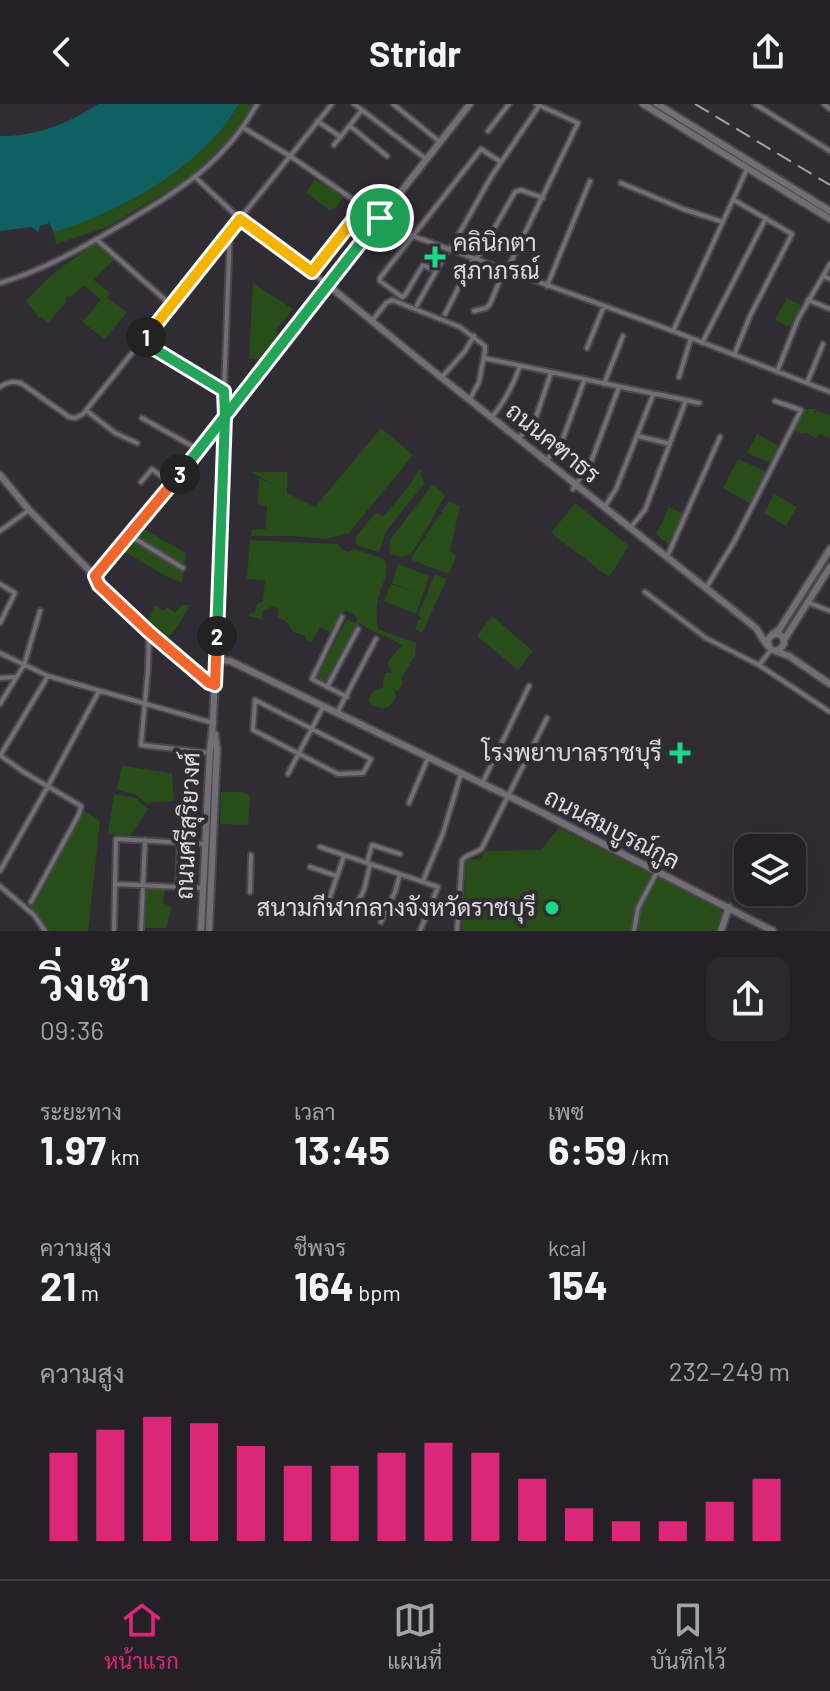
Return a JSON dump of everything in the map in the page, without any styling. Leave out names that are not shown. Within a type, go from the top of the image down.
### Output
[{"type":"street","points":[[0,283],[44,267],[196,178],[244,128],[257,104]]},
{"type":"street","points":[[0,387],[7,382],[21,383],[69,417],[75,418],[87,411],[332,104]]},
{"type":"street","points":[[354,104],[426,159]]},
{"type":"street","points":[[393,104],[440,142]]},
{"type":"street","points":[[95,576],[199,450],[470,104]]},
{"type":"street","points":[[488,131],[509,104]]},
{"type":"street","points":[[643,104],[747,169],[830,211]]},
{"type":"street","points":[[657,104],[794,192],[830,219]]},
{"type":"street","points":[[755,104],[830,151]]},
{"type":"street","points":[[824,104],[830,109]]},
{"type":"street","points":[[417,305],[538,105],[578,123],[490,304],[474,311]]},
{"type":"street","points":[[334,145],[362,110]]},
{"type":"street","points":[[317,121],[341,137]]},
{"type":"street","points":[[350,126],[387,156]]},
{"type":"street","points":[[244,128],[380,218],[413,236],[830,392]]},
{"type":"street","points":[[436,271],[423,265],[402,297],[380,281],[481,149],[501,162]]},
{"type":"street","points":[[673,331],[747,169]]},
{"type":"street","points":[[196,178],[240,219],[328,285]]},
{"type":"street","points":[[547,286],[590,181]]},
{"type":"street","points":[[621,183],[723,222]]},
{"type":"street","points":[[445,314],[515,192],[521,190],[543,198]]},
{"type":"street","points":[[734,200],[792,234],[750,316],[734,355]]},
{"type":"street","points":[[312,272],[364,206]]},
{"type":"street","points":[[702,343],[766,218]]},
{"type":"street","name":"ถนนศรีสุริยวงศ์","points":[[201,931],[215,685],[230,231]]},
{"type":"street","points":[[96,239],[171,305]]},
{"type":"street","points":[[777,372],[808,300],[830,264]]},
{"type":"street","points":[[823,276],[830,279]]},
{"type":"street","name":"ถนนคฑาธร","points":[[328,285],[574,487],[756,628],[771,649]]},
{"type":"street","points":[[372,321],[392,300],[460,327],[474,336],[485,346],[479,382],[470,399]]},
{"type":"street","points":[[808,300],[830,309]]},
{"type":"street","points":[[587,348],[604,306]]},
{"type":"street","points":[[442,377],[474,336]]},
{"type":"street","points":[[604,384],[623,336]]},
{"type":"street","points":[[679,377],[691,338]]},
{"type":"street","points":[[143,342],[224,391]]},
{"type":"street","points":[[807,383],[823,344]]},
{"type":"street","points":[[484,358],[699,403]]},
{"type":"street","points":[[492,417],[507,397],[520,366]]},
{"type":"street","points":[[518,439],[536,417],[551,373]]},
{"type":"street","points":[[546,461],[562,441],[584,380]]},
{"type":"street","points":[[574,487],[591,462],[619,387]]},
{"type":"street","points":[[604,508],[616,489],[655,394]]},
{"type":"street","points":[[630,528],[645,510],[686,400]]},
{"type":"street","points":[[706,588],[734,542],[801,410],[775,401]]},
{"type":"street","points":[[87,411],[115,433],[137,443]]},
{"type":"street","points":[[142,418],[199,450]]},
{"type":"street","points":[[638,436],[670,444]]},
{"type":"street","points":[[667,557],[720,437]]},
{"type":"street","points":[[141,482],[152,469],[171,484]]},
{"type":"street","points":[[0,475],[29,510],[95,576],[99,585],[149,632],[215,685]]},
{"type":"street","points":[[0,531],[29,510]]},
{"type":"street","points":[[129,535],[183,568]]},
{"type":"street","points":[[771,649],[768,640],[779,630],[830,549]]},
{"type":"street","points":[[771,649],[782,649],[830,567]]},
{"type":"street","points":[[0,584],[15,593],[0,623]]},
{"type":"street","points":[[645,592],[706,638],[759,665],[830,712]]},
{"type":"street","points":[[807,602],[830,611]]},
{"type":"street","points":[[0,704],[24,665],[40,611]]},
{"type":"street","points":[[342,617],[312,679],[347,697]]},
{"type":"street","name":"ถนนคฑาธร","points":[[756,628],[773,634]]},
{"type":"street","points":[[327,687],[358,629]]},
{"type":"street","points":[[149,632],[141,745],[210,753]]},
{"type":"street","points":[[773,634],[780,635],[789,656]]},
{"type":"street","points":[[337,713],[376,639]]},
{"type":"street","points":[[759,665],[771,649]]},
{"type":"street","points":[[771,649],[789,656],[830,684]]},
{"type":"street","points":[[0,653],[48,676],[213,723]]},
{"type":"street","name":"ถนนสมบูรณ์กูล","points":[[216,660],[230,661],[462,773],[773,931]]},
{"type":"street","points":[[31,902],[81,806],[0,755],[48,676]]},
{"type":"street","points":[[0,678],[16,677]]},
{"type":"street","points":[[482,784],[529,686]]},
{"type":"street","points":[[0,871],[99,691]]},
{"type":"street","points":[[255,700],[312,729],[371,759],[363,773],[338,774],[253,730],[255,700]]},
{"type":"street","points":[[288,774],[323,707]]},
{"type":"street","points":[[457,931],[462,860],[482,848],[547,718]]},
{"type":"street","name":"ถนนศรีสุริยวงศ์","points":[[209,931],[217,749],[213,723]]},
{"type":"street","points":[[409,803],[428,758]]},
{"type":"street","points":[[423,881],[462,773]]},
{"type":"street","points":[[114,931],[116,839],[205,844]]},
{"type":"street","points":[[141,931],[145,840]]},
{"type":"street","points":[[178,887],[180,842]]},
{"type":"street","points":[[351,915],[364,890],[372,845],[400,854]]},
{"type":"street","points":[[320,847],[438,887],[420,931]]},
{"type":"street","points":[[250,892],[251,855]]},
{"type":"street","points":[[330,897],[344,856]]},
{"type":"street","points":[[310,867],[337,876]]},
{"type":"street","points":[[634,931],[638,908],[657,872]]},
{"type":"street","points":[[381,922],[400,874]]},
{"type":"street","points":[[115,884],[202,888]]},
{"type":"street","points":[[0,886],[34,915],[45,931]]},
{"type":"street","points":[[721,931],[729,907]]},
{"type":"green space","points":[[239,104],[254,104],[239,130],[190,178],[107,227],[56,244],[54,232],[101,215],[139,195],[230,119]]},
{"type":"green space","points":[[315,179],[344,196],[334,209],[329,210],[306,192]]},
{"type":"green space","points":[[96,244],[114,259],[94,280],[110,293],[107,298],[127,312],[105,339],[82,322],[101,300],[84,285],[71,297],[68,295],[67,301],[48,323],[39,318],[26,301],[58,270]]},
{"type":"green space","points":[[253,283],[293,309],[276,330],[279,335],[259,360],[249,358]]},
{"type":"green space","points":[[787,298],[801,305],[790,327],[775,320]]},
{"type":"green space","points":[[803,409],[816,409],[812,418],[817,411],[830,415],[830,439],[820,434],[816,438],[792,429]]},
{"type":"green space","points":[[381,428],[413,455],[349,533],[326,539],[251,536],[252,530],[266,529],[267,506],[258,504],[259,478],[278,487],[251,472],[287,472],[287,493],[315,507]]},
{"type":"green space","points":[[757,434],[779,446],[771,463],[747,453]]},
{"type":"green space","points":[[738,459],[767,472],[751,504],[723,488]]},
{"type":"green space","points":[[420,468],[424,484],[386,531],[379,552],[359,546],[356,537],[375,513],[384,516]]},
{"type":"green space","points":[[433,484],[445,496],[422,536],[408,556],[391,554],[390,540]]},
{"type":"green space","points":[[774,494],[797,507],[786,526],[764,513]]},
{"type":"green space","points":[[449,501],[460,506],[450,551],[456,555],[450,573],[411,558]]},
{"type":"green space","points":[[575,503],[629,546],[609,577],[551,533]]},
{"type":"green space","points":[[669,507],[684,514],[671,546],[656,534]]},
{"type":"green space","points":[[142,528],[186,553],[182,583],[123,551]]},
{"type":"green space","points":[[250,540],[338,544],[348,552],[354,549],[384,559],[386,573],[377,604],[378,629],[416,643],[415,656],[402,677],[402,685],[394,692],[396,695],[390,706],[376,707],[371,705],[369,699],[373,691],[383,687],[386,673],[393,673],[388,662],[402,645],[360,623],[327,683],[317,677],[347,619],[355,623],[358,618],[346,610],[332,633],[320,627],[312,642],[306,640],[306,636],[293,632],[288,623],[278,617],[278,609],[273,606],[262,612],[263,619],[248,616],[263,601],[265,580],[247,579]]},
{"type":"green space","points":[[398,564],[429,576],[416,614],[384,601],[391,584],[419,594],[392,583]]},
{"type":"green space","points":[[435,574],[447,579],[422,633],[415,629],[418,620],[422,619],[418,615]]},
{"type":"green space","points":[[155,605],[164,611],[167,607],[175,613],[182,605],[189,605],[166,642],[147,624]]},
{"type":"green space","points":[[492,616],[533,651],[518,670],[477,636]]},
{"type":"green space","points":[[122,766],[172,773],[174,801],[146,803],[135,794],[117,790]]},
{"type":"green space","points":[[221,792],[243,792],[250,796],[248,825],[220,824]]},
{"type":"green space","points":[[114,794],[136,798],[148,809],[130,836],[108,834]]},
{"type":"green space","points":[[83,810],[100,821],[88,931],[43,931],[28,909]]},
{"type":"green space","points":[[559,828],[719,908],[723,915],[717,931],[462,931],[466,862],[469,859],[480,860],[485,851],[541,850]]},
{"type":"green space","points":[[146,889],[165,889],[163,903],[172,907],[166,928],[144,928]]},
{"type":"water","points":[[98,104],[239,104],[205,147],[183,166],[133,199],[80,224],[54,232],[49,223],[40,226],[38,232],[31,227],[0,231],[0,136],[51,128]]},
{"type":"railway","points":[[695,104],[830,185]]},
{"type":"place","name":"คลินิกตา สุภาภรณ์","points":[[435,257]]},
{"type":"place","name":"โรงพยาบาลราชบุรี","points":[[680,753]]},
{"type":"place","name":"สนามกีฬากลางจังหวัดราชบุรี","points":[[552,908]]},
{"type":"route","points":[[380,218],[282,344],[225,416],[171,484],[95,576],[99,585],[149,632],[209,683],[215,685],[225,416],[224,391],[143,342],[240,219],[312,272],[364,206],[380,218]]}]
